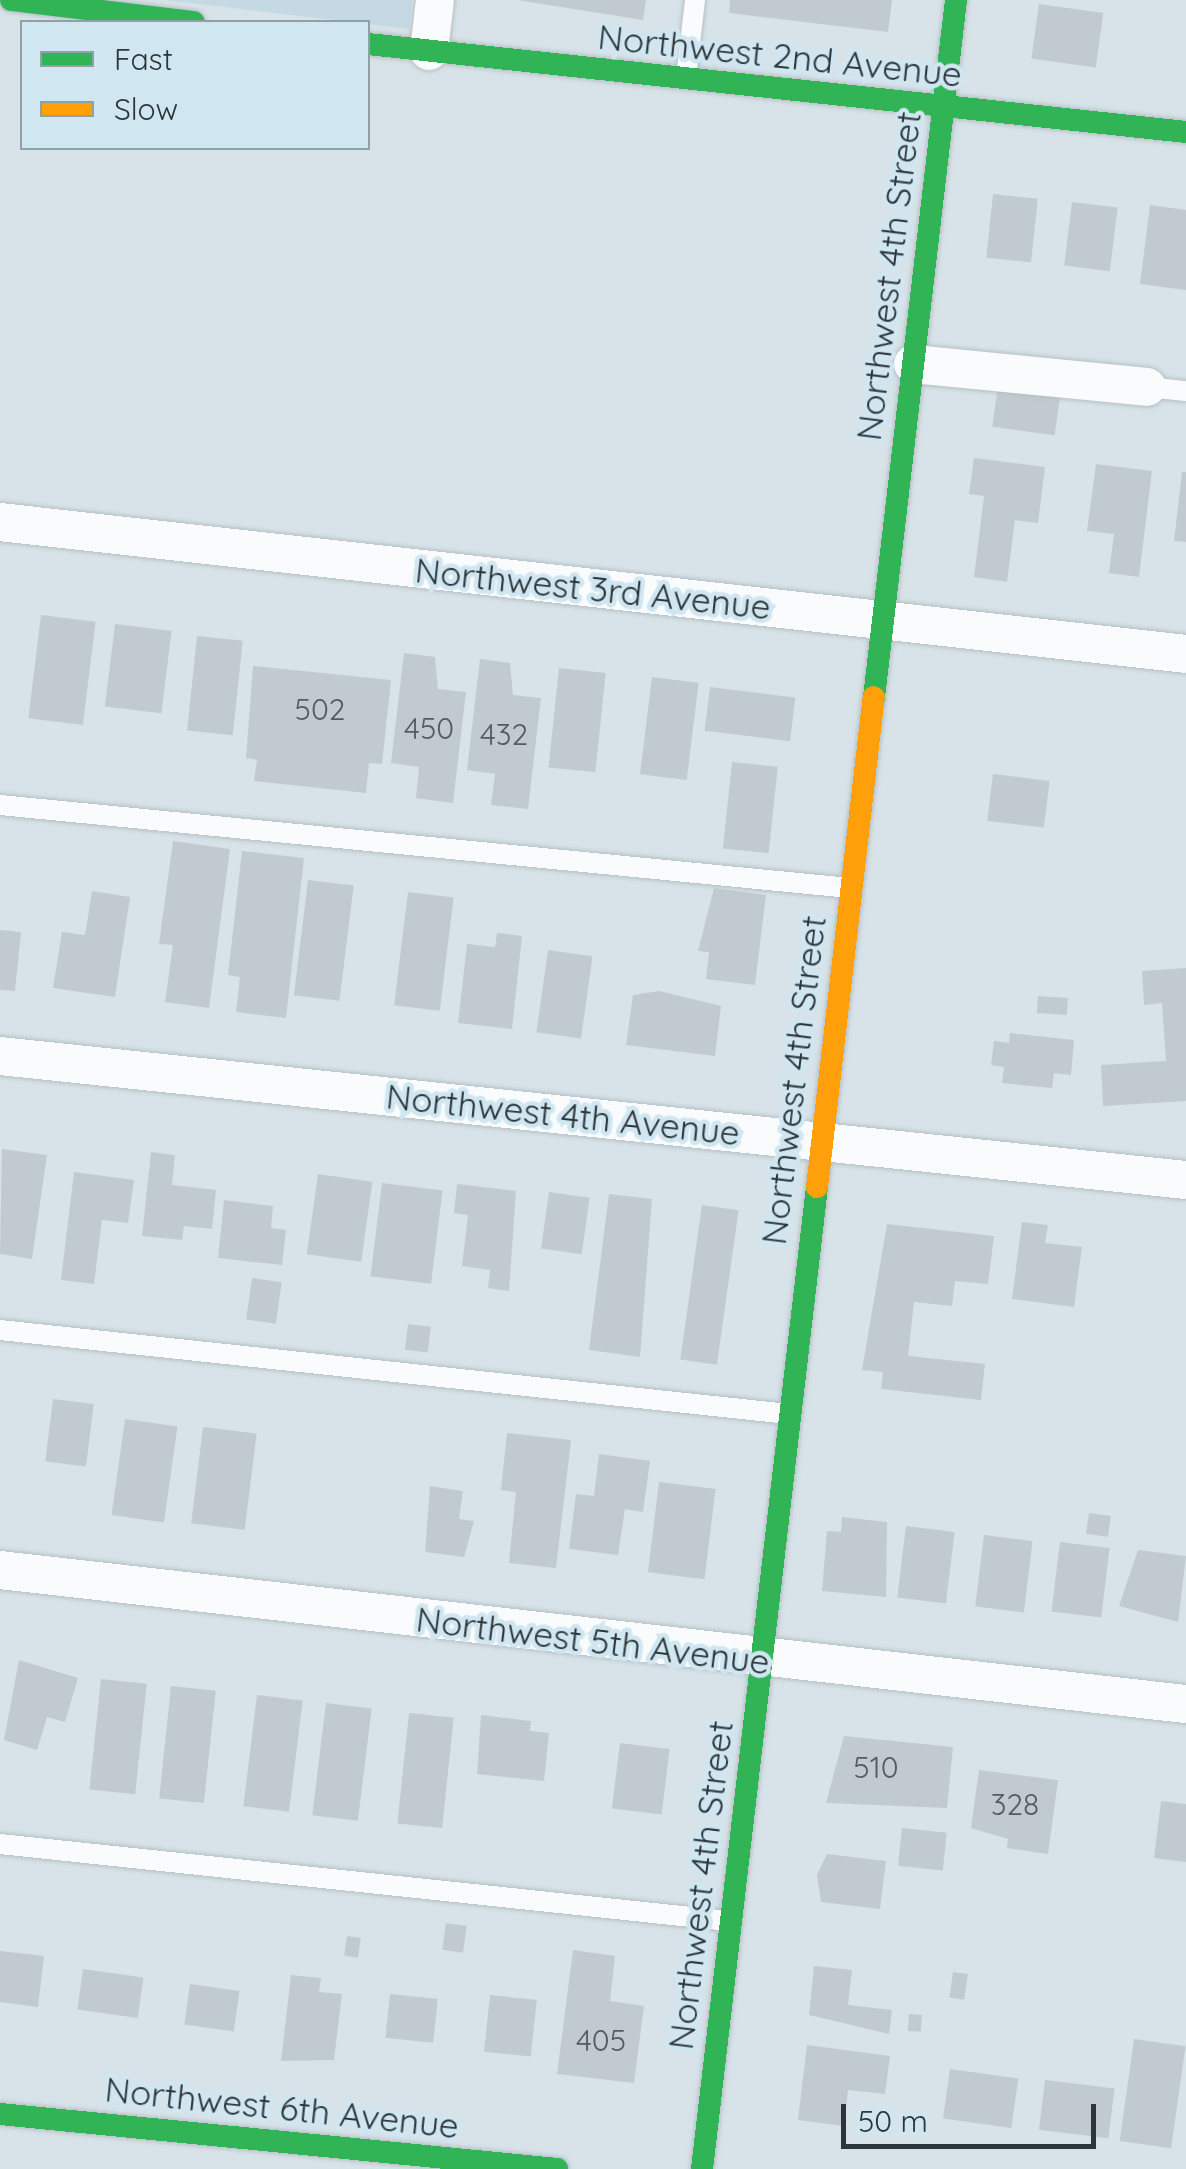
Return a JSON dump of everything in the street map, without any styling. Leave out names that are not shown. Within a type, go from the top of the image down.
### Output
[{"type":"street","points":[[11,0],[177,20]]},
{"type":"street","points":[[429,51],[435,0]]},
{"type":"street","name":"Northwest 4th Street","points":[[702,2169],[956,0]]},
{"type":"street","name":"Northwest 2nd Avenue","points":[[370,44],[944,109],[1186,132]]},
{"type":"street","points":[[913,364],[1146,387]]},
{"type":"street","name":"Northwest 3rd Avenue","points":[[0,522],[1186,654]]},
{"type":"street","name":"Northwest 4th Avenue","points":[[0,1056],[1186,1180]]},
{"type":"street","name":"Northwest 5th Avenue","points":[[0,1570],[762,1660],[1186,1704]]},
{"type":"street","name":"Northwest 6th Avenue","points":[[0,2114],[556,2169]]},
{"type":"lane","points":[[686,80],[694,0]]},
{"type":"lane","points":[[1146,387],[1186,392]]},
{"type":"lane","points":[[0,805],[851,888]]},
{"type":"lane","points":[[0,1330],[790,1414]]},
{"type":"lane","points":[[0,1844],[731,1921]]},
{"type":"shaded area","points":[[166,0],[412,0],[409,29],[370,24],[370,20],[334,20]]},
{"type":"building","points":[[517,0],[646,0],[643,20]]},
{"type":"building","points":[[730,0],[892,0],[888,32],[729,13]]},
{"type":"building","points":[[1039,4],[1103,13],[1096,68],[1031,58]]},
{"type":"building","points":[[993,194],[1038,199],[1031,262],[986,258]]},
{"type":"building","points":[[1072,202],[1118,208],[1110,271],[1064,266]]},
{"type":"building","points":[[1150,205],[1186,210],[1186,290],[1140,284]]},
{"type":"building","points":[[998,386],[1060,395],[1055,435],[992,427]]},
{"type":"building","points":[[974,458],[1045,467],[1038,523],[1015,520],[1007,582],[974,577],[984,496],[969,494]]},
{"type":"building","points":[[1096,464],[1152,471],[1139,577],[1109,573],[1114,534],[1087,531]]},
{"type":"building","points":[[1182,472],[1186,472],[1186,542],[1174,541]]},
{"type":"building","points":[[41,615],[96,622],[83,725],[28,718]]},
{"type":"building","points":[[115,624],[172,631],[161,713],[105,706]]},
{"type":"building","points":[[197,636],[243,641],[233,735],[187,730]]},
{"type":"building","points":[[404,653],[435,657],[438,689],[466,692],[453,803],[416,798],[419,767],[391,763]]},
{"type":"building","points":[[480,659],[510,663],[513,695],[541,698],[528,809],[491,805],[495,774],[467,770]]},
{"type":"building","points":[[253,666],[391,680],[382,764],[369,763],[366,793],[254,781],[257,760],[246,758]]},
{"type":"building","points":[[559,668],[606,673],[595,772],[549,767]]},
{"type":"building","points":[[652,677],[699,683],[687,780],[640,774]]},
{"type":"building","points":[[710,687],[795,697],[790,741],[705,731]]},
{"type":"building","points":[[732,762],[778,767],[769,853],[723,849]]},
{"type":"building","points":[[993,774],[1050,781],[1044,828],[987,821]]},
{"type":"building","points":[[173,841],[230,849],[209,1008],[165,1002],[173,945],[159,944]]},
{"type":"building","points":[[242,851],[304,858],[286,1018],[236,1012],[240,977],[228,975]]},
{"type":"building","points":[[308,880],[354,886],[340,1001],[294,995]]},
{"type":"building","points":[[714,888],[766,895],[755,985],[706,979],[709,952],[698,951]]},
{"type":"building","points":[[92,891],[130,897],[115,997],[53,988],[62,932],[85,935]]},
{"type":"building","points":[[408,892],[454,898],[440,1011],[394,1005]]},
{"type":"building","points":[[0,930],[21,932],[15,991],[0,990]]},
{"type":"building","points":[[497,933],[522,936],[512,1029],[458,1023],[467,944],[495,947]]},
{"type":"building","points":[[548,950],[593,956],[581,1038],[536,1032]]},
{"type":"building","points":[[1186,968],[1186,1101],[1103,1106],[1101,1065],[1166,1061],[1162,1003],[1144,1005],[1142,971]]},
{"type":"building","points":[[659,991],[721,1006],[715,1056],[626,1045],[633,995]]},
{"type":"building","points":[[1038,996],[1068,998],[1067,1015],[1037,1013]]},
{"type":"building","points":[[1010,1033],[1074,1040],[1071,1075],[1054,1073],[1052,1088],[1002,1083],[1004,1067],[991,1065],[994,1041],[1009,1043]]},
{"type":"building","points":[[2,1149],[47,1155],[32,1259],[0,1254]]},
{"type":"building","points":[[151,1152],[175,1155],[172,1185],[216,1190],[212,1229],[184,1226],[182,1240],[142,1236]]},
{"type":"building","points":[[74,1172],[134,1180],[128,1223],[102,1220],[94,1284],[61,1280]]},
{"type":"building","points":[[318,1174],[372,1182],[361,1262],[307,1254]]},
{"type":"building","points":[[382,1183],[443,1190],[431,1284],[371,1276]]},
{"type":"building","points":[[457,1184],[516,1191],[509,1291],[488,1288],[490,1270],[462,1266],[468,1215],[454,1213]]},
{"type":"building","points":[[549,1192],[590,1198],[582,1254],[541,1248]]},
{"type":"building","points":[[609,1194],[652,1199],[640,1357],[589,1350]]},
{"type":"building","points":[[224,1200],[273,1206],[271,1228],[286,1230],[282,1265],[218,1258]]},
{"type":"building","points":[[702,1205],[739,1210],[717,1365],[680,1359]]},
{"type":"building","points":[[1022,1222],[1048,1225],[1045,1243],[1082,1247],[1074,1307],[1012,1299]]},
{"type":"building","points":[[887,1224],[994,1236],[988,1284],[955,1281],[952,1306],[914,1302],[908,1356],[985,1364],[981,1400],[881,1389],[883,1372],[862,1370]]},
{"type":"building","points":[[252,1278],[282,1282],[276,1324],[246,1320]]},
{"type":"building","points":[[408,1324],[431,1327],[428,1353],[405,1350]]},
{"type":"building","points":[[53,1399],[94,1404],[86,1467],[45,1462]]},
{"type":"building","points":[[125,1419],[177,1426],[164,1522],[112,1515]]},
{"type":"building","points":[[203,1427],[257,1434],[245,1530],[191,1523]]},
{"type":"building","points":[[507,1433],[571,1440],[556,1568],[509,1563],[516,1492],[501,1490]]},
{"type":"building","points":[[599,1454],[650,1461],[643,1512],[625,1509],[618,1555],[569,1549],[576,1494],[594,1496]]},
{"type":"building","points":[[659,1482],[716,1489],[704,1579],[648,1572]]},
{"type":"building","points":[[430,1486],[463,1491],[459,1519],[474,1521],[464,1557],[425,1552]]},
{"type":"building","points":[[1089,1513],[1111,1516],[1108,1537],[1086,1534]]},
{"type":"building","points":[[842,1517],[887,1522],[886,1597],[822,1591],[827,1531],[841,1532]]},
{"type":"building","points":[[906,1526],[955,1532],[946,1603],[897,1597]]},
{"type":"building","points":[[984,1535],[1033,1541],[1024,1612],[975,1606]]},
{"type":"building","points":[[1060,1542],[1110,1548],[1101,1618],[1051,1611]]},
{"type":"building","points":[[1138,1550],[1186,1556],[1178,1622],[1119,1606]]},
{"type":"building","points":[[19,1660],[78,1678],[65,1722],[47,1717],[37,1750],[4,1740]]},
{"type":"building","points":[[101,1679],[147,1684],[135,1794],[89,1789]]},
{"type":"building","points":[[171,1686],[216,1691],[204,1803],[159,1798]]},
{"type":"building","points":[[257,1695],[303,1701],[289,1812],[243,1806]]},
{"type":"building","points":[[326,1703],[372,1709],[358,1821],[312,1815]]},
{"type":"building","points":[[409,1713],[454,1718],[442,1828],[397,1823]]},
{"type":"building","points":[[481,1715],[531,1721],[530,1731],[549,1733],[544,1781],[477,1774]]},
{"type":"building","points":[[844,1736],[953,1747],[947,1808],[826,1803]]},
{"type":"building","points":[[620,1743],[670,1749],[662,1815],[612,1809]]},
{"type":"building","points":[[979,1770],[1058,1780],[1048,1854],[1007,1848],[1008,1839],[971,1828]]},
{"type":"building","points":[[1161,1801],[1186,1804],[1186,1862],[1154,1858]]},
{"type":"building","points":[[902,1828],[947,1833],[943,1870],[898,1866]]},
{"type":"building","points":[[827,1854],[886,1861],[880,1909],[821,1902],[817,1875]]},
{"type":"building","points":[[446,1923],[467,1926],[463,1953],[442,1950]]},
{"type":"building","points":[[347,1936],[361,1938],[358,1958],[344,1956]]},
{"type":"building","points":[[573,1950],[615,1956],[610,2001],[644,2006],[634,2083],[557,2074]]},
{"type":"building","points":[[0,1951],[44,1956],[38,2007],[0,2002]]},
{"type":"building","points":[[814,1966],[852,1970],[848,2005],[892,2010],[889,2034],[809,2015]]},
{"type":"building","points":[[83,1969],[143,1977],[138,2018],[77,2010]]},
{"type":"building","points":[[953,1972],[968,1974],[964,2000],[949,1998]]},
{"type":"building","points":[[291,1975],[321,1978],[319,1992],[342,1994],[334,2060],[281,2061]]},
{"type":"building","points":[[190,1984],[240,1991],[234,2032],[184,2025]]},
{"type":"building","points":[[390,1994],[438,1999],[433,2043],[385,2038]]},
{"type":"building","points":[[490,1995],[537,2000],[531,2057],[484,2052]]},
{"type":"building","points":[[909,2014],[922,2015],[921,2032],[908,2031]]},
{"type":"building","points":[[1134,2039],[1185,2046],[1171,2148],[1120,2141]]},
{"type":"building","points":[[807,2045],[890,2056],[885,2094],[848,2090],[844,2126],[798,2120]]},
{"type":"building","points":[[950,2069],[1018,2079],[1011,2128],[943,2119]]},
{"type":"building","points":[[1045,2080],[1114,2089],[1108,2138],[1039,2130]]},
{"type":"traffic: fast","points":[[11,0],[177,20]]},
{"type":"traffic: fast","points":[[874,697],[956,0]]},
{"type":"traffic: fast","points":[[370,44],[1186,132]]},
{"type":"traffic: fast","points":[[702,2169],[817,1187]]},
{"type":"traffic: fast","points":[[0,2114],[557,2169]]},
{"type":"traffic: slow","points":[[817,1187],[874,697]]}]
